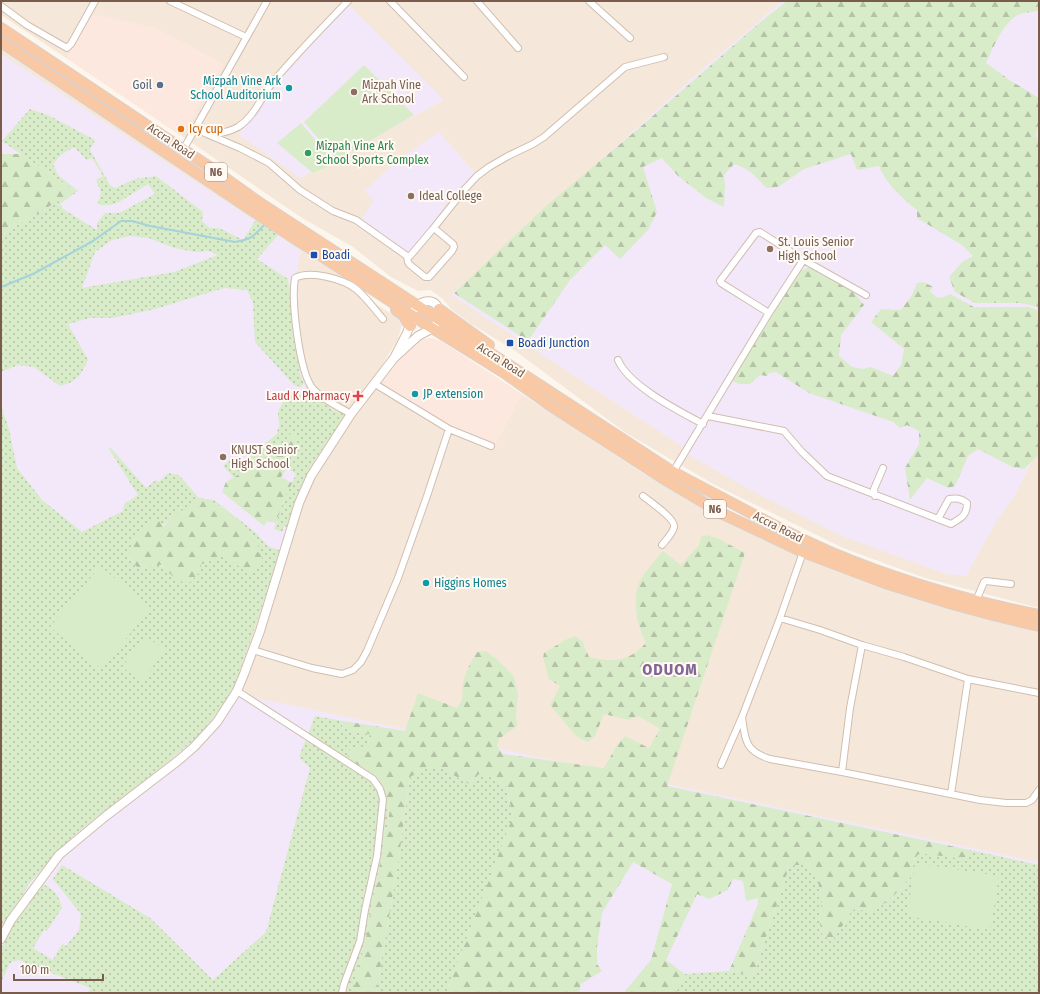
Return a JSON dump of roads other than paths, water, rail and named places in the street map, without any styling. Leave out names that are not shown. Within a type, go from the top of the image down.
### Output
[{"type":"highway","name":"Accra Road","points":[[1,28],[260,203],[673,472],[765,521],[831,552],[915,582],[976,601],[1039,615]]},
{"type":"highway","name":"Accra Road","points":[[1,42],[265,219],[506,374],[554,408],[691,496],[740,523],[803,552],[885,583],[949,603],[1039,626]]},
{"type":"highway","points":[[356,278],[363,287],[403,315],[410,326]]},
{"type":"highway","points":[[439,309],[484,341],[514,368]]},
{"type":"street","points":[[1,6],[27,26],[67,48],[71,44],[95,1]]},
{"type":"street","points":[[170,1],[246,37]]},
{"type":"street","points":[[183,150],[267,1]]},
{"type":"street","points":[[207,134],[220,133],[237,128],[251,117],[264,94],[278,76],[302,48],[348,1]]},
{"type":"street","points":[[390,1],[464,77]]},
{"type":"street","points":[[477,1],[518,48]]},
{"type":"street","points":[[589,1],[630,38]]},
{"type":"street","points":[[408,256],[410,256],[477,176],[489,167],[544,137],[625,67],[664,57]]},
{"type":"street","points":[[195,127],[269,163],[300,190],[333,210],[356,220],[408,256],[409,264],[425,277],[429,278],[454,247],[453,244],[434,228]]},
{"type":"street","points":[[769,313],[721,283],[721,279],[756,233],[760,232],[802,259],[866,295]]},
{"type":"street","points":[[673,472],[769,313],[802,262],[802,259]]},
{"type":"street","points":[[352,414],[324,398],[308,381],[299,343],[294,296],[295,278],[301,275],[316,275],[345,283],[357,290],[383,319]]},
{"type":"street","points":[[1,939],[11,920],[59,855],[194,747],[217,722],[237,691],[253,650],[278,575],[299,503],[311,476],[352,414],[394,358],[410,326],[417,305],[424,301],[429,301],[435,304],[440,313],[439,320],[433,328],[418,336],[394,358]]},
{"type":"street","points":[[618,360],[627,374],[646,390],[703,424]]},
{"type":"street","points":[[375,384],[449,429],[491,446]]},
{"type":"street","points":[[708,416],[784,431],[801,451],[827,476],[875,496],[951,524],[961,518],[967,510],[967,503],[962,499],[949,499],[938,519]]},
{"type":"street","points":[[253,650],[312,668],[342,674],[353,670],[361,662],[368,651],[398,578],[449,429]]},
{"type":"street","points":[[875,496],[874,489],[883,468]]},
{"type":"street","points":[[643,496],[674,523],[674,528],[662,545]]},
{"type":"street","points":[[721,765],[742,717],[780,618],[803,552]]},
{"type":"street","points":[[976,601],[984,582],[986,581],[1011,584]]},
{"type":"street","points":[[780,618],[968,679],[1039,694]]},
{"type":"street","points":[[842,772],[850,708],[862,645]]},
{"type":"street","points":[[951,794],[968,679]]},
{"type":"street","points":[[237,691],[373,779],[380,789],[383,799],[377,856],[360,941],[342,993]]},
{"type":"street","points":[[742,717],[746,742],[760,756],[770,759],[980,800],[1020,804],[1026,803],[1032,800],[1039,790]]},
{"type":"waterway","points":[[1,287],[33,274],[93,241],[121,221],[132,221],[150,226],[235,242],[252,237],[265,224]]},
{"type":"place","name":"Goil","points":[[160,85]]},
{"type":"place","name":"Mizpah Vine Ark School Auditorium","points":[[289,88]]},
{"type":"place","name":"Mizpah Vine Ark School","points":[[354,92]]},
{"type":"place","name":"Icy cup","points":[[181,129]]},
{"type":"place","name":"Mizpah Vine Ark School Sports Complex","points":[[308,153]]},
{"type":"place","name":"Ideal College","points":[[411,196]]},
{"type":"place","name":"St. Louis Senior High School","points":[[770,249]]},
{"type":"place","name":"Boadi","points":[[314,255]]},
{"type":"place","name":"Boadi Junction","points":[[510,343]]},
{"type":"place","name":"JP extension","points":[[415,394]]},
{"type":"place","name":"Laud K Pharmacy","points":[[358,396]]},
{"type":"place","name":"KNUST Senior High School","points":[[223,457]]},
{"type":"place","name":"Higgins Homes","points":[[426,583]]},
{"type":"district","name":"ODUOM","points":[[670,669]]}]
